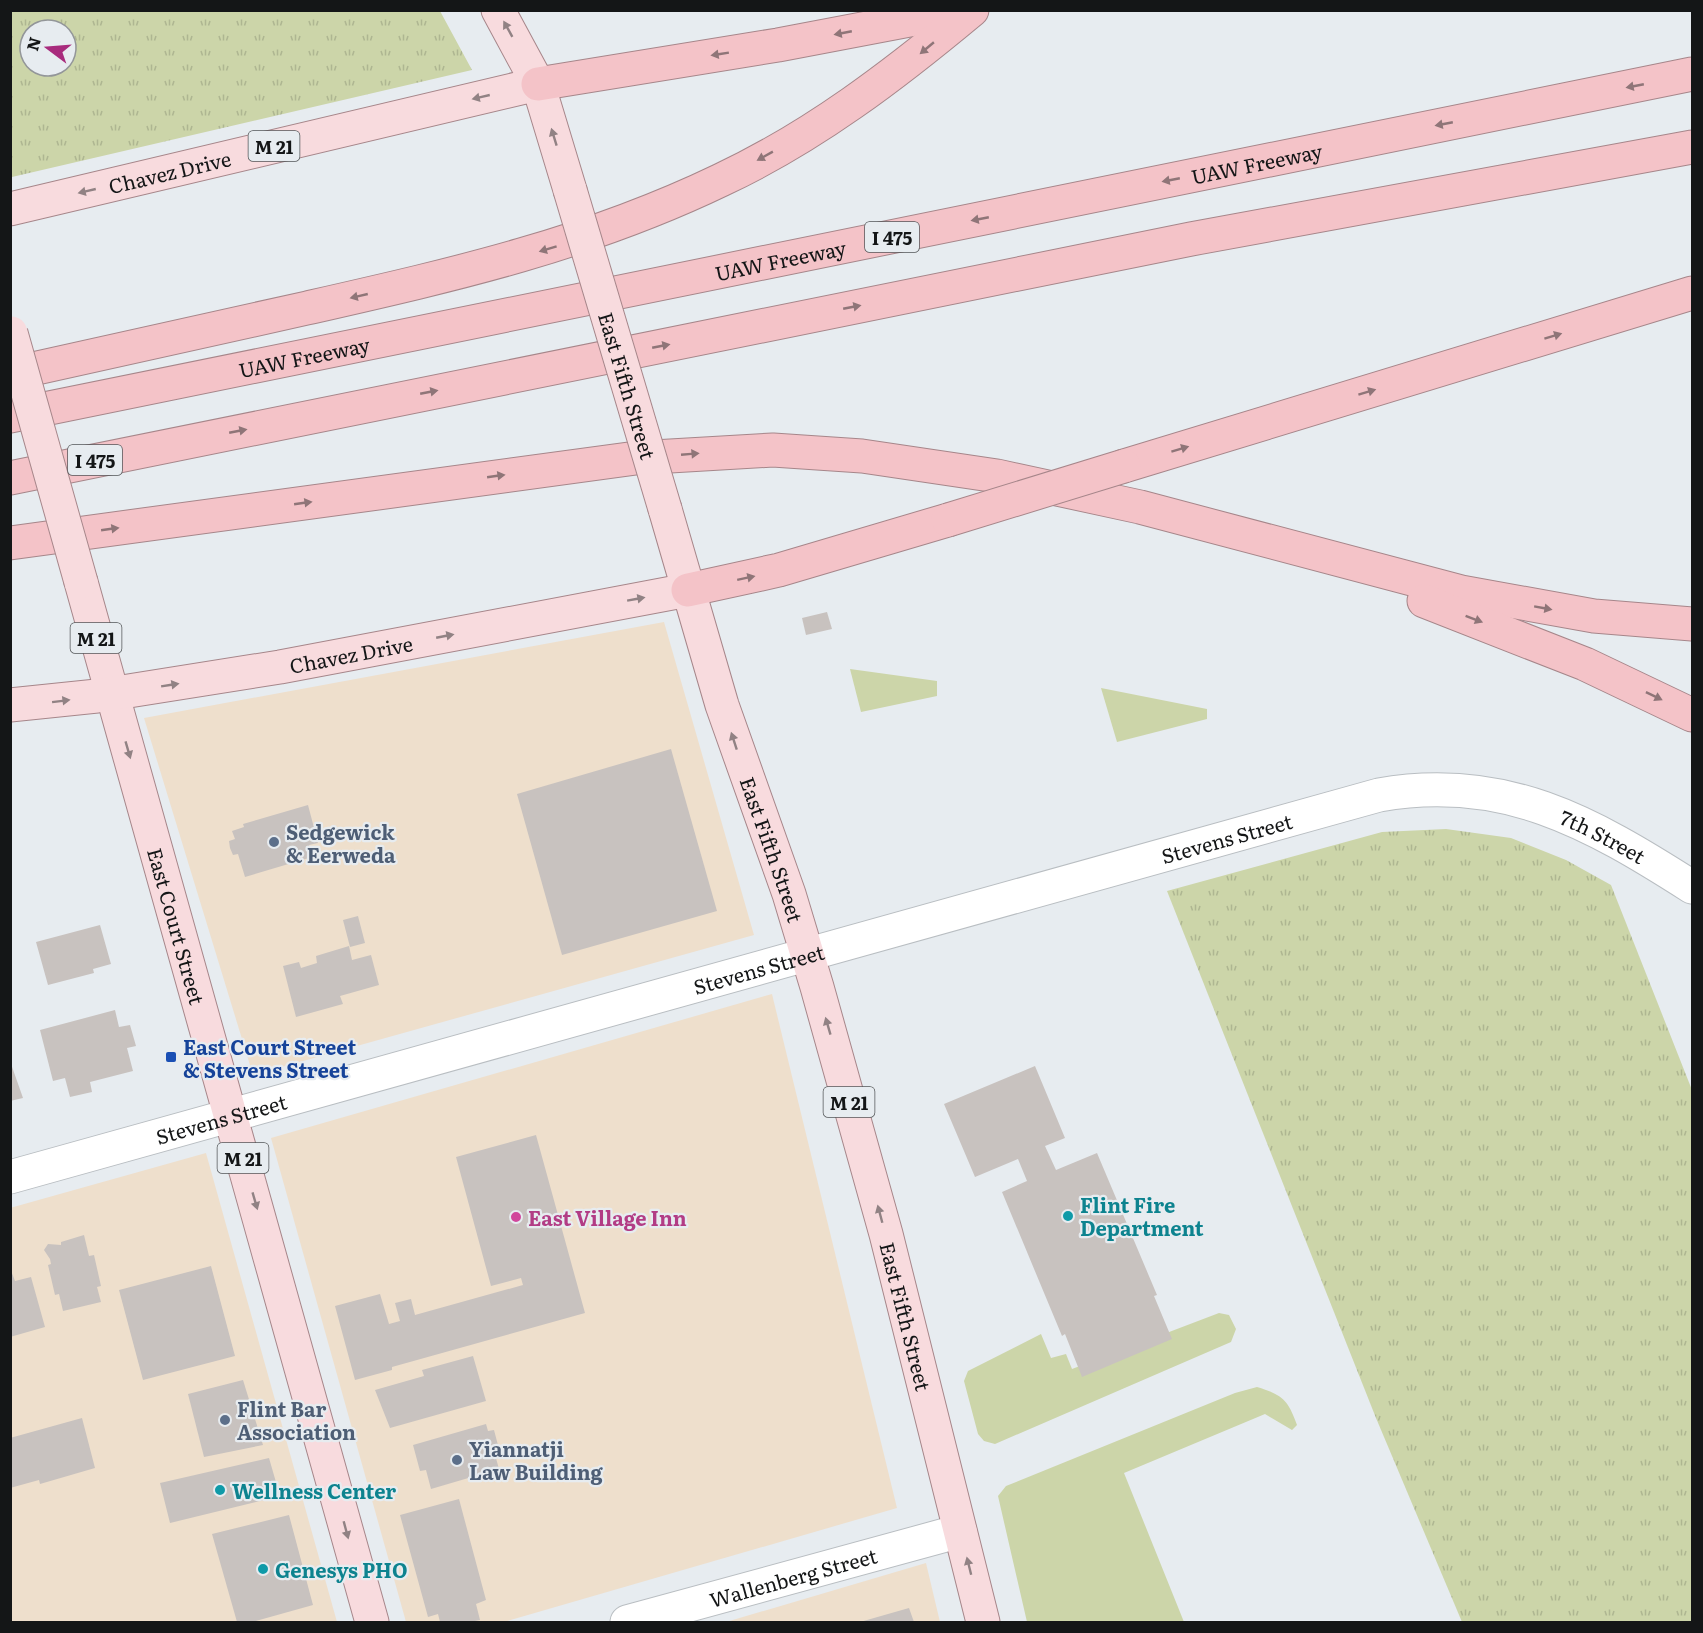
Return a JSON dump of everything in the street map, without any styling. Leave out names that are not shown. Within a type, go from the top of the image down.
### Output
[{"type":"highway","points":[[538,84],[778,45],[962,10]]},
{"type":"highway","points":[[10,374],[460,274],[598,233],[723,179],[786,145],[847,107],[909,63],[972,10]]},
{"type":"highway","name":"UAW Freeway","points":[[10,416],[1692,74]]},
{"type":"highway","name":"I 475","points":[[10,478],[1191,239],[1692,147]]},
{"type":"highway","points":[[688,590],[779,570],[1692,293]]},
{"type":"highway","points":[[10,543],[636,458],[740,451],[822,453],[931,464],[1140,507],[1461,592],[1594,616],[1692,624]]},
{"type":"highway","points":[[1140,507],[1405,595],[1509,633],[1585,664],[1692,715]]},
{"type":"main road","name":"East Fifth Street","points":[[498,10],[538,84],[725,714],[807,953],[886,1234],[983,1623]]},
{"type":"main road","name":"Chavez Drive","points":[[10,209],[538,84]]},
{"type":"main road","name":"East Court Street","points":[[10,333],[372,1623]]},
{"type":"main road","name":"Chavez Drive","points":[[10,705],[112,694],[280,667],[688,590]]},
{"type":"street","name":"Stevens Street","points":[[10,1177],[1354,800],[1428,789],[1466,789],[1510,797]]},
{"type":"street","name":"7th Street","points":[[1510,797],[1579,820],[1692,887]]},
{"type":"street","name":"Wallenberg Street","points":[[627,1623],[960,1531]]},
{"type":"shaded area","points":[[664,622],[754,935],[253,1075],[144,718]]},
{"type":"shaded area","points":[[772,994],[897,1508],[504,1622],[406,1622],[271,1138]]},
{"type":"shaded area","points":[[206,1153],[337,1622],[11,1622],[10,1208]]},
{"type":"shaded area","points":[[926,1563],[940,1622],[726,1622]]},
{"type":"green space","points":[[10,11],[440,11],[472,70],[12,177]]},
{"type":"green space","points":[[850,669],[937,681],[937,696],[861,712]]},
{"type":"green space","points":[[1101,688],[1207,709],[1207,719],[1117,742]]},
{"type":"green space","points":[[1446,829],[1511,838],[1566,860],[1611,885],[1692,1090],[1692,1622],[1462,1622],[1376,1418],[1167,891],[1382,832]]},
{"type":"green space","points":[[1219,1313],[1229,1315],[1236,1329],[1231,1342],[995,1444],[984,1441],[978,1434],[964,1381],[968,1371],[1041,1334],[1051,1358],[1066,1354],[1072,1369]]},
{"type":"green space","points":[[1257,1387],[1279,1396],[1287,1404],[1297,1425],[1292,1430],[1265,1414],[1124,1473],[1184,1622],[1027,1622],[998,1496],[1006,1486],[1235,1393]]},
{"type":"building","points":[[827,612],[832,629],[806,635],[802,618]]},
{"type":"building","points":[[671,749],[717,911],[562,955],[517,794]]},
{"type":"building","name":"Sedgewick & Eerweda","points":[[308,805],[318,843],[309,845],[312,857],[245,877],[238,854],[233,855],[230,848],[229,841],[235,839],[232,831],[244,827],[243,824]]},
{"type":"building","points":[[358,916],[365,943],[350,947],[343,920]]},
{"type":"building","points":[[100,925],[111,964],[93,969],[94,973],[48,985],[36,942]]},
{"type":"building","points":[[349,946],[352,960],[371,955],[379,985],[340,996],[343,1004],[296,1017],[283,966],[299,962],[301,968],[317,963],[316,956]]},
{"type":"building","points":[[115,1010],[119,1027],[130,1025],[136,1046],[127,1048],[133,1071],[90,1082],[92,1092],[70,1097],[65,1078],[53,1081],[40,1030]]},
{"type":"building","points":[[10,1061],[23,1098],[10,1101]]},
{"type":"building","name":"Flint Fire Department","points":[[1035,1066],[1065,1138],[1045,1146],[1056,1170],[1097,1153],[1157,1295],[1154,1296],[1172,1339],[1082,1377],[1065,1334],[1062,1336],[1002,1192],[1027,1181],[1018,1159],[975,1177],[944,1104]]},
{"type":"building","name":"East Village Inn","points":[[536,1135],[585,1313],[392,1367],[392,1370],[355,1380],[335,1306],[380,1294],[389,1324],[400,1321],[395,1303],[411,1299],[415,1315],[523,1285],[521,1278],[491,1286],[456,1157]]},
{"type":"building","points":[[84,1235],[89,1256],[94,1255],[101,1286],[97,1287],[101,1302],[63,1311],[59,1294],[55,1295],[48,1265],[51,1264],[50,1259],[44,1250],[48,1244],[61,1245],[61,1242]]},
{"type":"building","points":[[211,1266],[235,1356],[143,1380],[119,1290]]},
{"type":"building","points":[[10,1268],[15,1281],[31,1277],[45,1327],[10,1337]]},
{"type":"building","points":[[473,1356],[486,1401],[390,1428],[375,1390],[424,1376],[422,1370]]},
{"type":"building","name":"Flint Bar Association","points":[[243,1380],[263,1445],[204,1457],[188,1394]]},
{"type":"building","points":[[82,1418],[95,1468],[40,1484],[39,1480],[10,1488],[10,1438]]},
{"type":"building","name":"Yiannatji Law Building","points":[[486,1424],[488,1431],[494,1430],[499,1449],[494,1451],[499,1469],[431,1489],[426,1470],[420,1471],[413,1445]]},
{"type":"building","name":"Wellness Center","points":[[269,1458],[280,1496],[170,1523],[160,1483]]},
{"type":"building","points":[[459,1499],[486,1600],[476,1604],[480,1620],[440,1622],[438,1614],[428,1617],[400,1515]]},
{"type":"building","name":"Genesys PHO","points":[[289,1515],[313,1605],[252,1622],[237,1622],[212,1534]]},
{"type":"building","points":[[909,1608],[914,1622],[860,1622]]},
{"type":"place","name":"Sedgewick & Eerweda","points":[[274,842]]},
{"type":"place","name":"East Court Street & Stevens Street","points":[[171,1057]]},
{"type":"place","name":"Flint Fire Department","points":[[1068,1216]]},
{"type":"place","name":"East Village Inn","points":[[516,1217]]},
{"type":"place","name":"Flint Bar Association","points":[[225,1420]]},
{"type":"place","name":"Yiannatji Law Building","points":[[457,1460]]},
{"type":"place","name":"Wellness Center","points":[[220,1490]]},
{"type":"place","name":"Genesys PHO","points":[[263,1569]]}]
